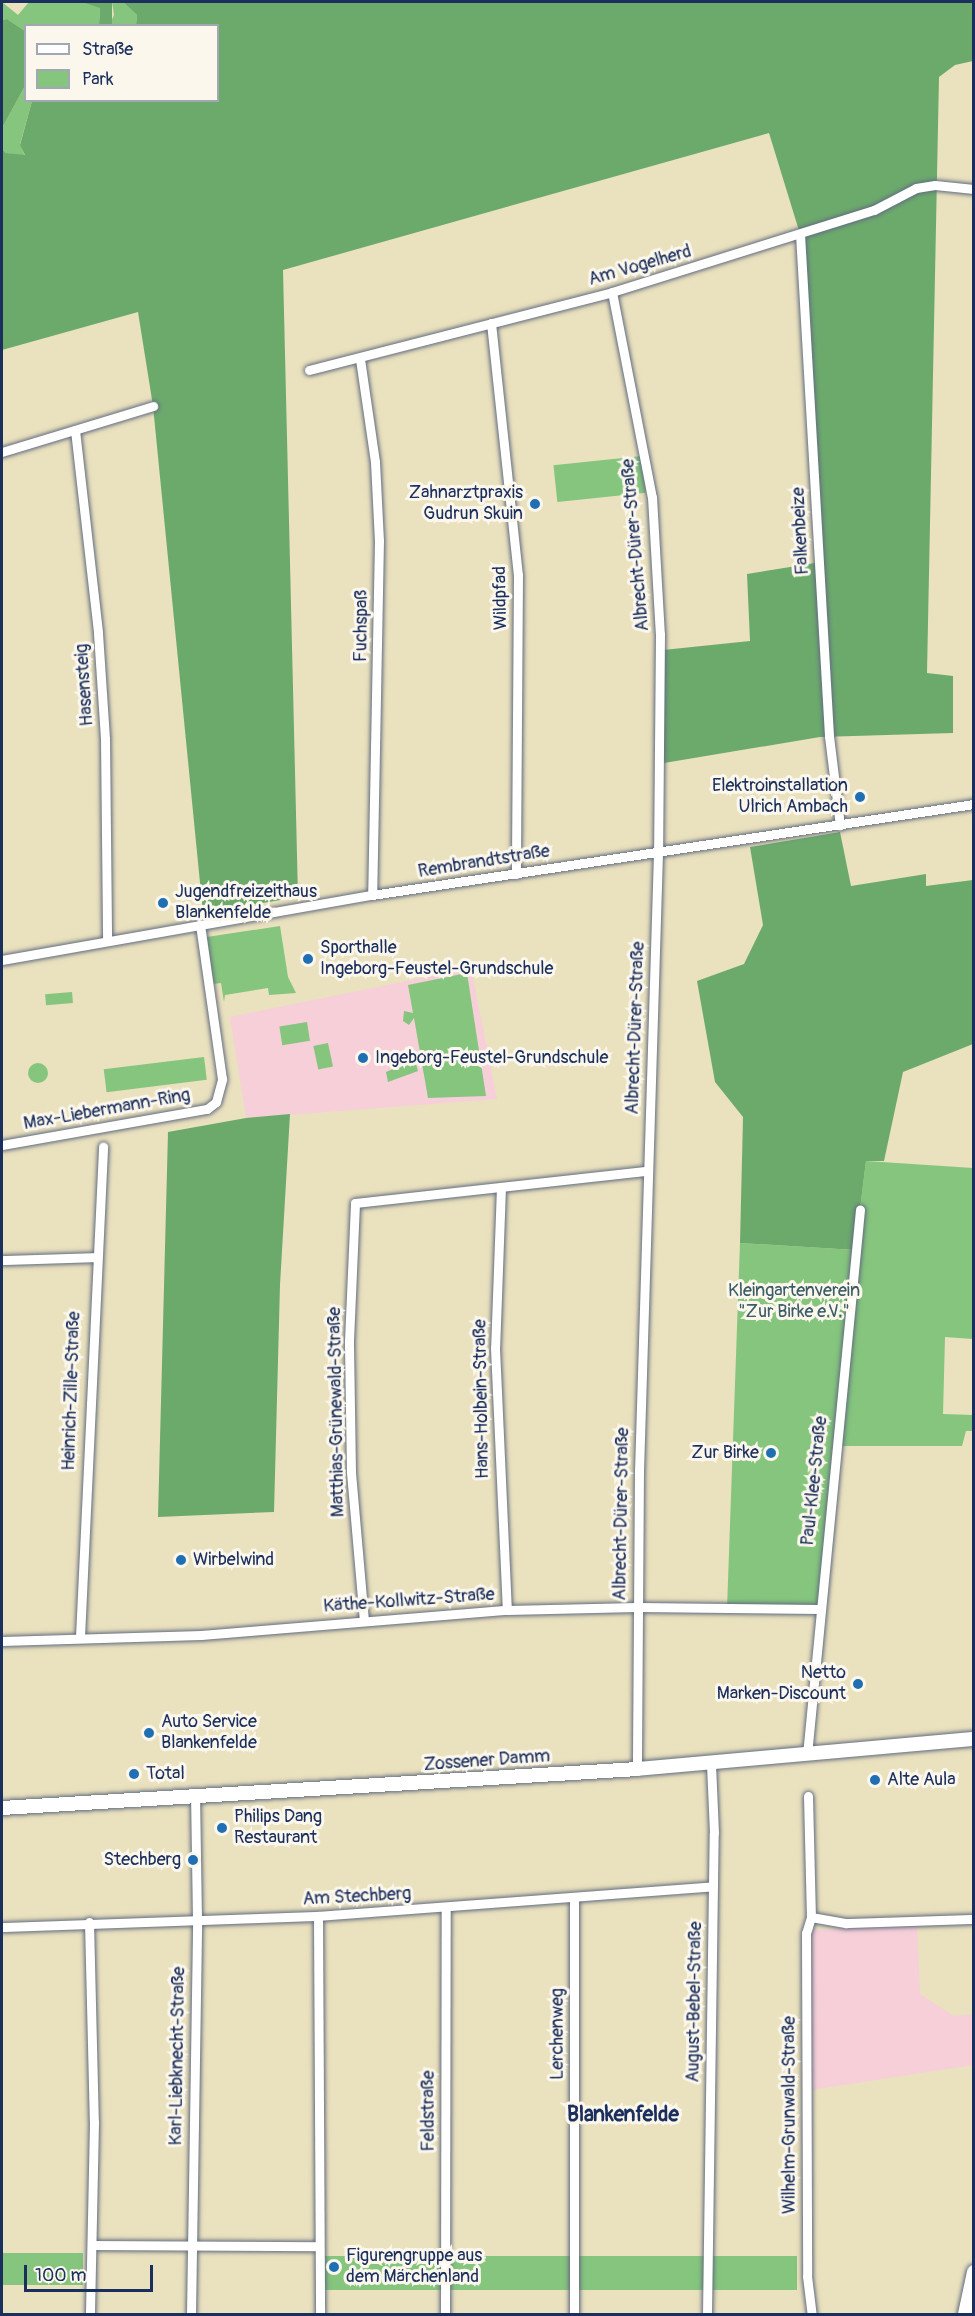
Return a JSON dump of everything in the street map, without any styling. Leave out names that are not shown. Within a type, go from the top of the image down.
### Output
[{"type":"main road","name":"Zossener Damm","points":[[2,1808],[637,1769],[974,1739]]},
{"type":"main road","points":[[965,2314],[974,2272]]},
{"type":"street","name":"Am Vogelherd","points":[[309,370],[360,359],[612,292],[874,210],[916,188],[935,184],[974,189]]},
{"type":"street","name":"Falkenbeize","points":[[800,234],[829,736],[840,825]]},
{"type":"street","name":"Albrecht-Dürer-Straße","points":[[612,292],[646,458],[655,539],[660,634],[658,853],[647,1171],[637,1607],[637,1769]]},
{"type":"street","name":"Wildpfad","points":[[491,323],[518,575],[516,874]]},
{"type":"street","name":"Fuchspaß","points":[[360,359],[375,462],[379,540],[372,895]]},
{"type":"street","points":[[2,452],[153,406]]},
{"type":"street","name":"Hasensteig","points":[[75,430],[98,633],[105,739],[107,939]]},
{"type":"street","name":"Rembrandtstraße","points":[[2,960],[107,939],[372,895],[974,804]]},
{"type":"street","name":"Max-Liebermann-Ring","points":[[2,1145],[207,1109],[216,1102],[222,1079],[200,925]]},
{"type":"street","name":"Heinrich-Zille-Straße","points":[[80,1637],[95,1257],[103,1147]]},
{"type":"street","points":[[501,1187],[647,1171]]},
{"type":"street","name":"Matthias-Grünewald-Straße","points":[[364,1621],[351,1472],[350,1341],[355,1203],[501,1187]]},
{"type":"street","name":"Hans-Holbein-Straße","points":[[501,1187],[495,1348],[507,1610]]},
{"type":"street","name":"Paul-Klee-Straße","points":[[807,1755],[819,1610],[860,1210]]},
{"type":"street","points":[[2,1260],[95,1257]]},
{"type":"street","name":"Käthe-Kollwitz-Straße","points":[[2,1641],[201,1635],[507,1610],[637,1607],[819,1610]]},
{"type":"street","name":"August-Bebel-Straße","points":[[707,2314],[714,1886],[711,1763]]},
{"type":"street","name":"Wilhelm-Grunwald-Straße","points":[[808,1796],[812,1917],[806,1933],[807,2276],[812,2314]]},
{"type":"street","name":"Karl-Liebknecht-Straße","points":[[191,2314],[197,1920],[195,1797]]},
{"type":"street","name":"Am Stechberg","points":[[2,1927],[89,1922],[318,1916],[714,1886]]},
{"type":"street","name":"Lerchenweg","points":[[574,1898],[574,2314]]},
{"type":"street","name":"Feldstraße","points":[[445,2314],[446,1908]]},
{"type":"street","points":[[318,1916],[320,2314]]},
{"type":"street","points":[[812,1917],[846,1923],[974,1919]]},
{"type":"street","points":[[89,1922],[93,2245],[90,2314]]},
{"type":"street","points":[[93,2245],[319,2246]]},
{"type":"shaded area","name":"Ingeborg-Feustel-Grundschule","points":[[471,968],[497,1099],[246,1118],[230,1017]]},
{"type":"shaded area","points":[[917,1926],[920,1994],[954,2016],[973,2014],[973,2065],[811,2090],[812,1930]]},
{"type":"green space","points":[[2,2],[18,15],[29,2],[95,3],[100,8],[99,24],[24,24],[24,30],[7,19],[2,20]]},
{"type":"green space","points":[[82,2],[112,2],[112,24],[99,24],[100,8]]},
{"type":"green space","points":[[112,2],[123,2],[137,15],[136,24],[110,24],[114,15]]},
{"type":"green space","points":[[123,2],[973,2],[973,61],[955,65],[939,77],[927,673],[953,676],[953,733],[820,737],[664,763],[663,650],[750,641],[747,574],[815,563],[800,234],[769,133],[283,270],[298,897],[203,913],[153,406],[138,312],[2,350],[2,149],[6,153],[25,155],[20,145],[32,102],[219,102],[219,24],[136,24],[137,15]]},
{"type":"green space","points":[[7,19],[24,30],[24,88],[2,128],[2,20]]},
{"type":"green space","points":[[24,88],[24,102],[32,102],[20,144],[25,156],[6,153],[2,149],[2,128]]},
{"type":"green space","points":[[642,456],[646,493],[557,502],[553,465]]},
{"type":"green space","points":[[840,832],[851,886],[926,874],[926,886],[973,880],[973,1044],[903,1072],[884,1161],[866,1161],[855,1250],[740,1243],[743,1117],[715,1082],[697,981],[744,964],[763,925],[750,847]]},
{"type":"green space","points":[[280,926],[288,977],[296,993],[269,995],[268,988],[225,995],[224,1002],[221,983],[213,984],[207,937]]},
{"type":"green space","points":[[467,973],[486,1096],[428,1098],[414,1018],[409,1025],[403,1021],[404,1011],[413,1013],[408,985]]},
{"type":"green space","points":[[72,992],[73,1003],[46,1005],[45,994]]},
{"type":"green space","points":[[307,1022],[310,1041],[282,1045],[279,1026]]},
{"type":"green space","points":[[328,1043],[333,1066],[318,1070],[313,1046]]},
{"type":"green space","points":[[413,1053],[418,1071],[388,1082],[386,1072],[400,1066],[400,1055]]},
{"type":"green space","points":[[204,1057],[207,1080],[107,1092],[104,1069]]},
{"type":"green space","points":[[38,1063],[45,1066],[48,1073],[45,1080],[38,1083],[31,1080],[28,1073],[31,1066]]},
{"type":"green space","points":[[290,1114],[280,1285],[274,1512],[158,1517],[168,1132],[246,1118]]},
{"type":"green space","name":"Kleingartenverein \"Zur Birke e.V.\"","points":[[866,1161],[973,1168],[973,1339],[945,1337],[943,1414],[973,1415],[973,1431],[966,1431],[962,1446],[835,1446],[819,1609],[727,1609],[740,1243],[855,1250]]},
{"type":"green space","points":[[2,2253],[83,2253],[83,2285],[2,2285]]},
{"type":"green space","points":[[324,2256],[797,2256],[797,2290],[324,2290]]},
{"type":"place","name":"Zahnarztpraxis Gudrun Skuin","points":[[535,504]]},
{"type":"place","name":"Elektroinstallation Ulrich Ambach","points":[[860,797]]},
{"type":"place","name":"Jugendfreizeithaus Blankenfelde","points":[[163,903]]},
{"type":"place","name":"Sporthalle Ingeborg-Feustel-Grundschule","points":[[308,959]]},
{"type":"place","name":"Ingeborg-Feustel-Grundschule","points":[[363,1058]]},
{"type":"place","name":"Zur Birke","points":[[771,1453]]},
{"type":"place","name":"Wirbelwind","points":[[181,1560]]},
{"type":"place","name":"Netto Marken-Discount","points":[[858,1684]]},
{"type":"place","name":"Auto Service Blankenfelde","points":[[149,1733]]},
{"type":"place","name":"Total","points":[[134,1774]]},
{"type":"place","name":"Alte Aula","points":[[875,1780]]},
{"type":"place","name":"Philips Dang Restaurant","points":[[222,1828]]},
{"type":"place","name":"Stechberg","points":[[193,1860]]},
{"type":"place","name":"Figurengruppe aus dem Märchenland","points":[[334,2267]]},
{"type":"district","name":"Blankenfelde","points":[[623,2115]]}]
